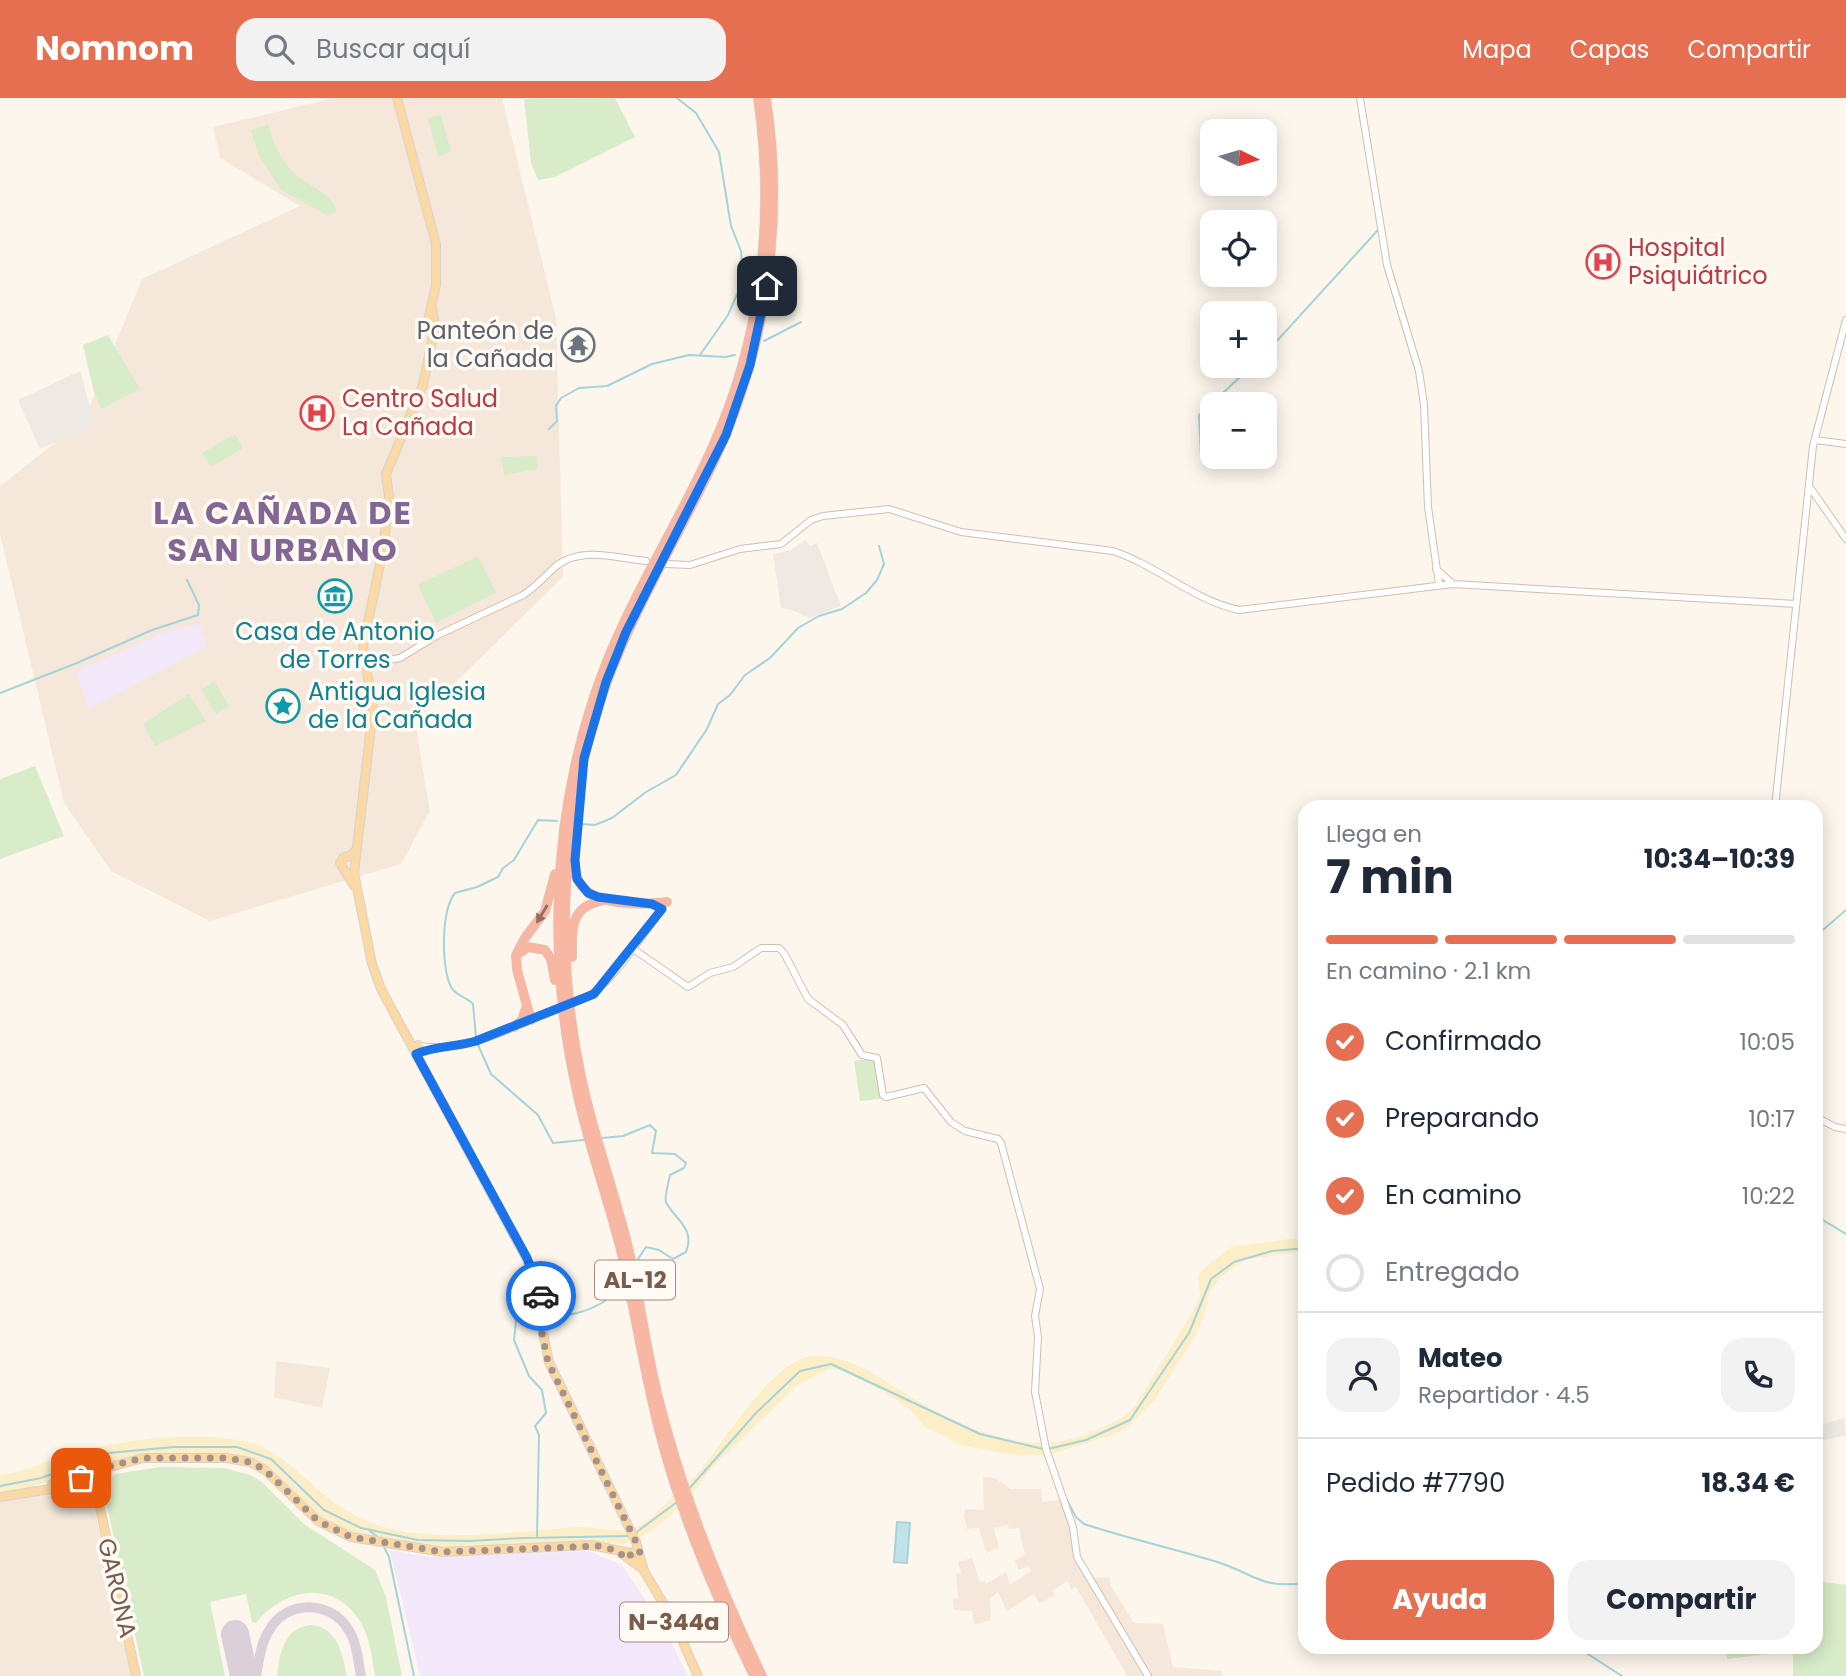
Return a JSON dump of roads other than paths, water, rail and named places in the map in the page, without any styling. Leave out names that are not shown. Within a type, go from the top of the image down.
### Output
[{"type":"highway","name":"AL-12","points":[[758,98],[766,217],[760,287],[745,356],[714,444],[641,584],[610,653],[586,722],[568,800],[560,870],[558,923],[565,1029],[583,1118],[623,1258],[652,1403],[685,1502],[762,1676]]},
{"type":"highway","name":"AL-12","points":[[680,1489],[656,1391],[624,1232],[586,1099],[570,1016],[566,895],[572,831],[584,758],[606,682],[626,632],[714,461],[730,425],[750,365],[766,296],[772,234],[772,162],[766,98]]},
{"type":"highway","points":[[584,758],[575,871],[577,879],[588,893],[607,900],[665,905]]},
{"type":"highway","points":[[531,1020],[517,970],[516,955],[549,901],[568,800]]},
{"type":"highway","points":[[570,1016],[574,921],[587,904],[607,900]]},
{"type":"highway","points":[[516,955],[528,947],[536,947],[550,954],[565,1029]]},
{"type":"highway","points":[[527,1006],[543,1015]]},
{"type":"highway","points":[[514,1027],[522,1020],[527,1006]]},
{"type":"highway","name":"AL-12","points":[[685,1502],[724,1614],[754,1676]]},
{"type":"main road","points":[[0,1497],[88,1480],[101,1469],[143,1458],[234,1459],[250,1462],[265,1470],[318,1521],[351,1537],[443,1552],[583,1545],[615,1550],[635,1557],[636,1542],[548,1362],[541,1329],[540,1290],[532,1269],[420,1049],[407,1038],[376,978],[356,889],[354,859],[373,714],[364,664],[363,638],[383,550],[389,497],[386,474],[423,385],[441,264],[440,244],[399,98]]},
{"type":"main road","points":[[354,859],[341,860],[341,867],[356,889]]},
{"type":"main road","points":[[345,871],[354,859]]},
{"type":"main road","name":"GARONA","points":[[88,1480],[96,1500],[136,1676]]},
{"type":"main road","name":"N-344a","points":[[635,1557],[672,1618],[698,1676]]},
{"type":"street","points":[[1360,98],[1387,265],[1419,371],[1424,405],[1428,507],[1439,584]]},
{"type":"street","points":[[1776,800],[1794,602],[1815,440],[1846,320]]},
{"type":"street","points":[[1815,440],[1846,444]]},
{"type":"street","points":[[1809,486],[1846,539]]},
{"type":"street","points":[[667,564],[690,565],[740,549],[781,544],[811,520],[823,516],[889,509],[961,532],[1114,551],[1128,556],[1193,593],[1223,607],[1239,610],[1439,584],[1794,602]]},
{"type":"street","points":[[364,664],[400,659],[436,636],[523,595],[569,558],[585,554],[646,561]]},
{"type":"street","points":[[1436,569],[1453,584]]},
{"type":"street","points":[[1429,585],[1436,569]]},
{"type":"street","points":[[420,1049],[460,1045],[514,1027],[594,994],[665,905]]},
{"type":"street","points":[[632,948],[688,987],[710,972],[733,967],[761,948],[779,948],[808,999],[843,1025],[862,1055],[875,1055],[883,1095],[886,1097],[924,1088],[951,1122],[965,1131],[998,1139],[1040,1289],[1035,1316],[1038,1338],[1035,1392],[1046,1449],[1073,1527],[1077,1557],[1148,1676]]},
{"type":"street","points":[[1823,1121],[1846,1129]]},
{"type":"water","points":[[897,1522],[910,1523],[907,1563],[894,1562]]},
{"type":"waterway","points":[[677,98],[696,113],[719,152],[731,226],[741,251],[739,290],[728,315],[700,355]]},
{"type":"waterway","points":[[1277,341],[1378,230]]},
{"type":"waterway","points":[[764,341],[801,322]]},
{"type":"waterway","points":[[549,429],[557,421],[556,406],[561,398],[579,388],[607,386],[652,364],[689,355],[735,355]]},
{"type":"waterway","points":[[1224,392],[1239,378]]},
{"type":"waterway","points":[[1200,414],[1200,435]]},
{"type":"waterway","points":[[581,824],[595,825],[612,818],[646,792],[676,775],[707,729],[718,704],[730,695],[745,675],[770,658],[798,628],[819,616],[842,609],[866,593],[877,580],[884,564],[879,546]]},
{"type":"waterway","points":[[0,693],[152,630],[198,615],[199,605],[187,580]]},
{"type":"waterway","points":[[476,1037],[473,1004],[453,990],[445,967],[445,925],[450,901],[455,893],[498,877],[503,868],[514,860],[538,820],[557,821]]},
{"type":"waterway","points":[[1823,930],[1846,910]]},
{"type":"waterway","points":[[478,1045],[491,1074],[538,1115],[553,1143],[584,1140]]},
{"type":"waterway","points":[[602,1138],[623,1136],[650,1125],[656,1131],[652,1153],[675,1154],[686,1163],[684,1168],[670,1175],[666,1193],[666,1202],[686,1230],[686,1252],[673,1259],[659,1250],[646,1247],[638,1259]]},
{"type":"waterway","points":[[1823,1220],[1846,1234]]},
{"type":"waterway","points":[[1048,1449],[1086,1440],[1130,1420],[1189,1333],[1211,1279],[1234,1262],[1272,1251],[1298,1249]]},
{"type":"waterway","points":[[545,1313],[576,1313],[605,1301],[608,1272],[618,1264]]},
{"type":"waterway","points":[[537,1536],[539,1435],[535,1426],[546,1413],[542,1390],[529,1376],[514,1340],[518,1303],[533,1306],[538,1311]]},
{"type":"waterway","points":[[688,1490],[756,1413],[800,1371],[831,1364],[980,1434],[1043,1449]]},
{"type":"waterway","points":[[0,1486],[41,1478],[108,1453],[174,1447],[237,1447],[271,1459],[324,1510],[361,1528],[418,1540],[629,1536]]},
{"type":"waterway","points":[[1065,1497],[1076,1517],[1084,1524],[1214,1561],[1266,1582],[1298,1584]]},
{"type":"waterway","points":[[634,1534],[677,1502]]},
{"type":"waterway","points":[[370,1531],[379,1538]]},
{"type":"waterway","points":[[384,1547],[389,1557],[414,1676]]},
{"type":"waterway","points":[[1588,1654],[1622,1676]]},
{"type":"place","name":"Hospital Psiquiátrico","points":[[1603,262]]},
{"type":"place","name":"Panteón de la Cañada","points":[[578,345]]},
{"type":"place","name":"Centro Salud La Cañada","points":[[317,413]]},
{"type":"place","name":"Casa de Antonio de Torres","points":[[335,596]]},
{"type":"place","name":"Antigua Iglesia de la Cañada","points":[[283,706]]},
{"type":"district","name":"LA CAÑADA DE SAN URBANO","points":[[283,532]]}]
